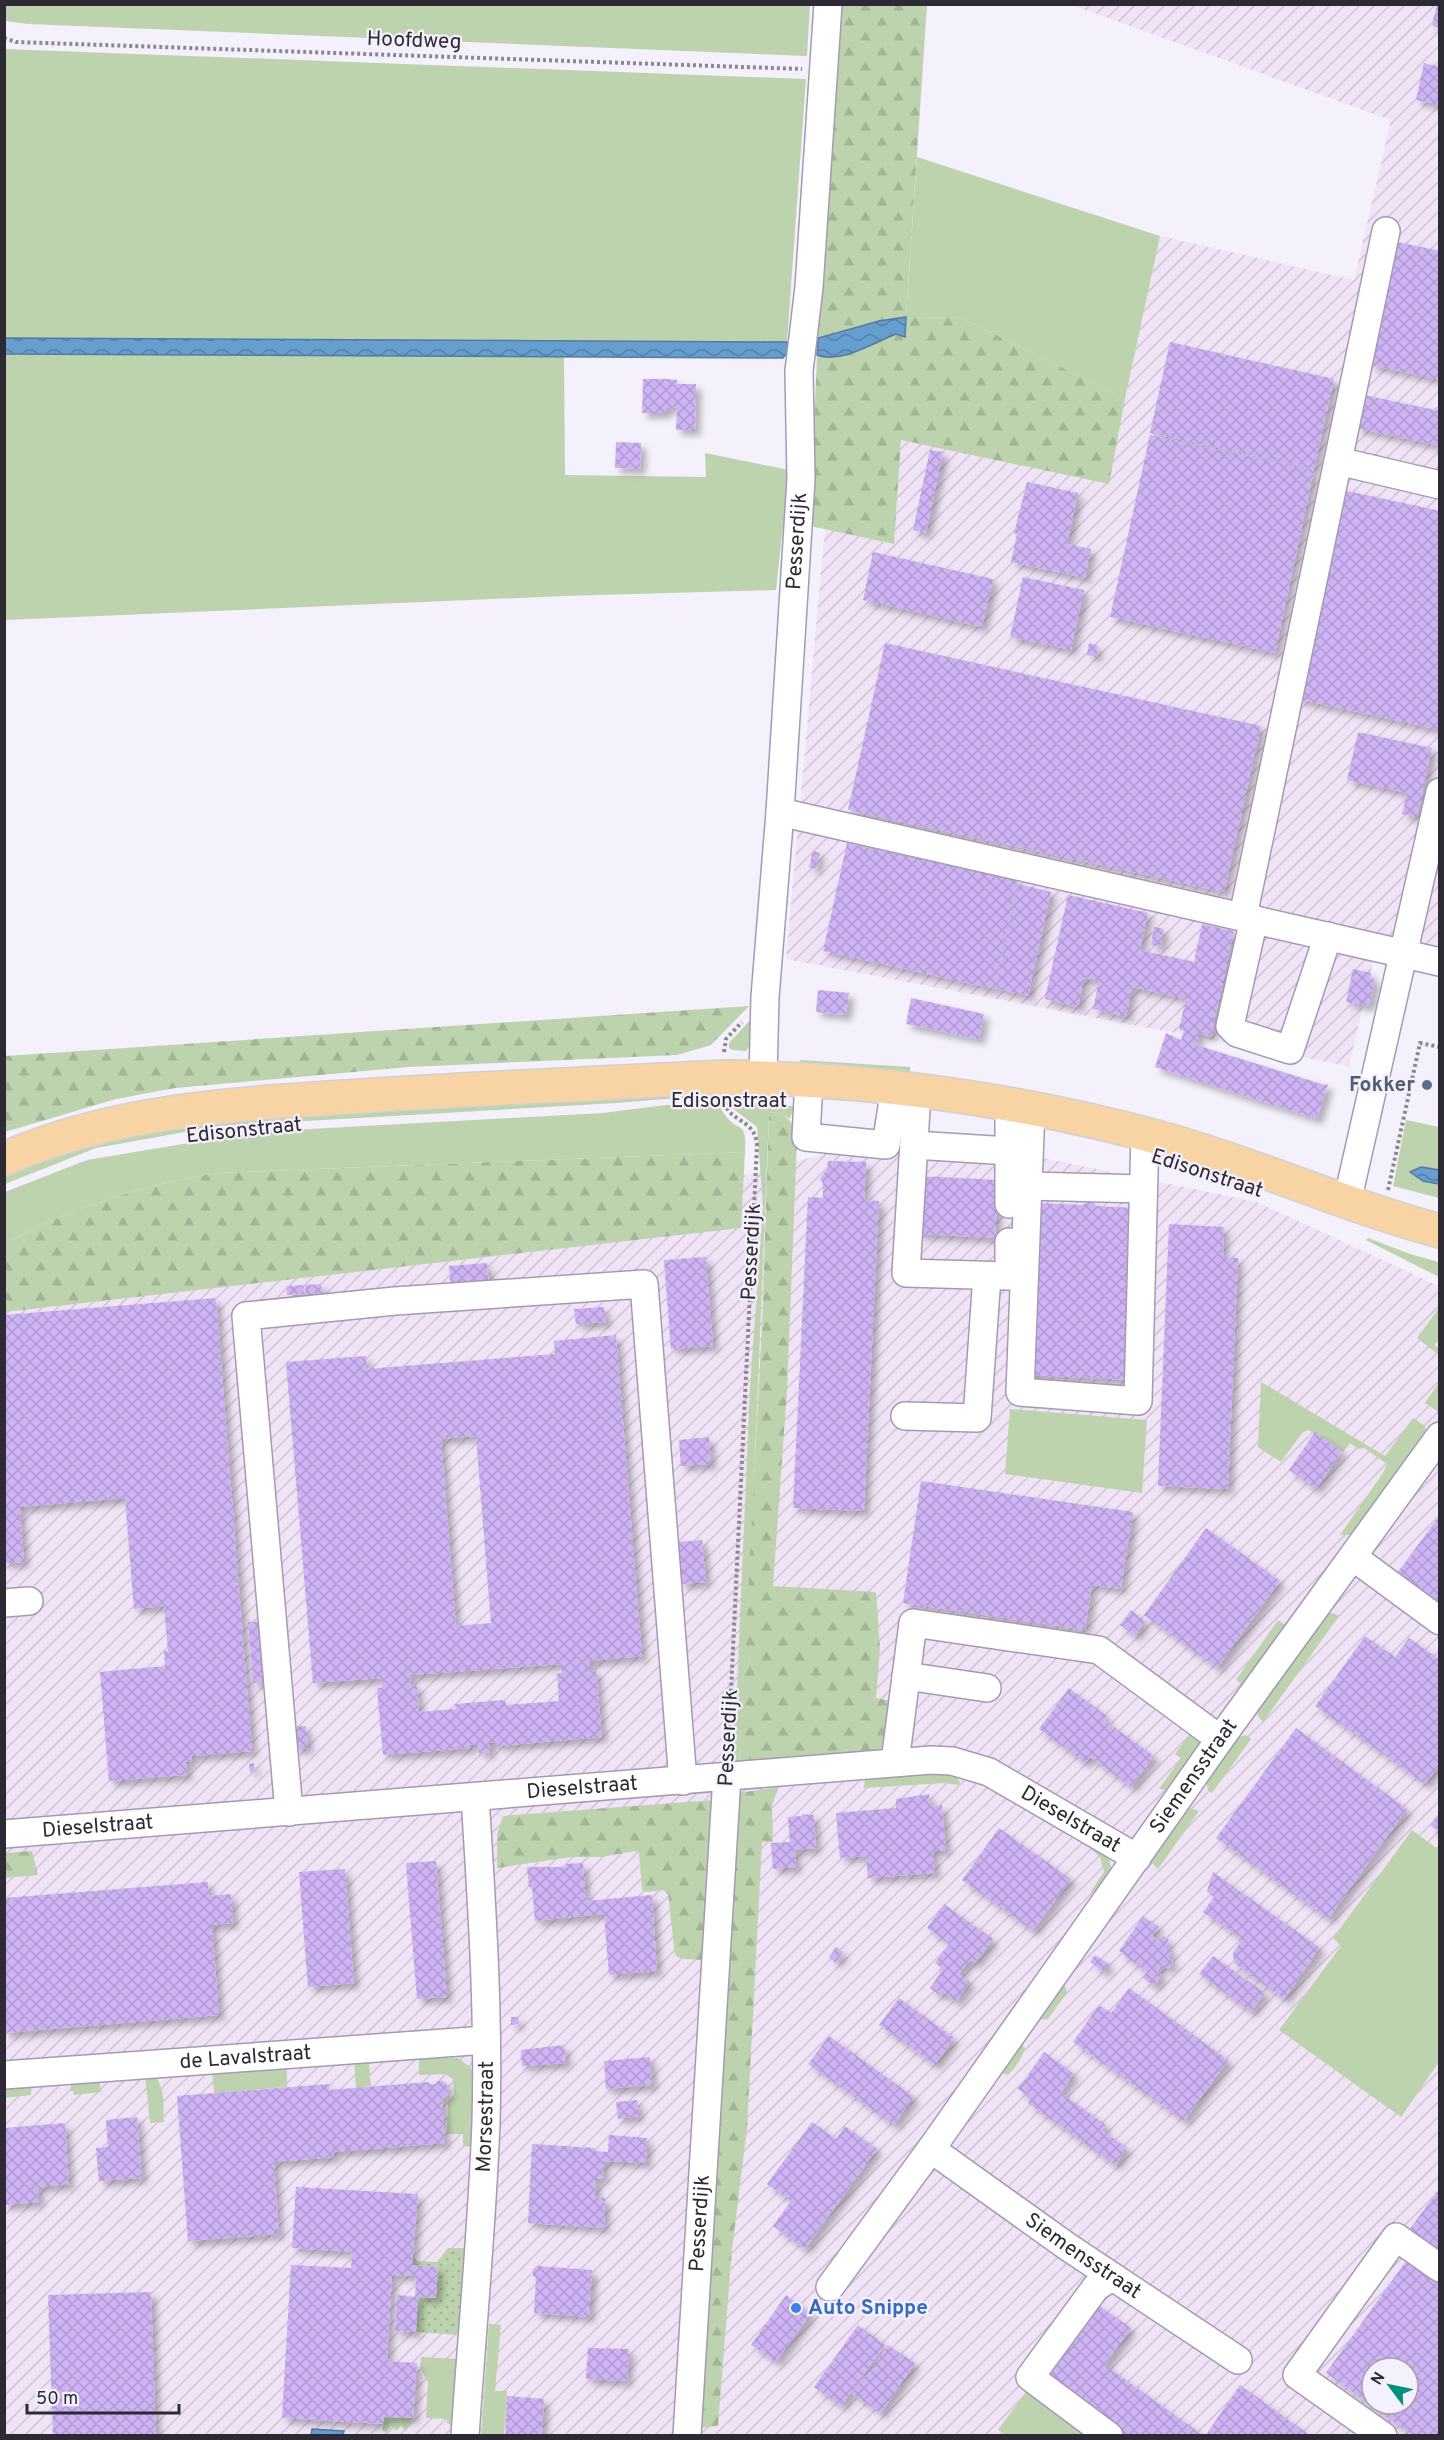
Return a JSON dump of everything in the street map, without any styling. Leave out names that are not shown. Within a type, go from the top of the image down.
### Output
[{"type":"main road","name":"Edisonstraat","points":[[4,1159],[97,1128],[163,1113],[236,1104],[460,1090],[763,1077],[903,1089],[1020,1105],[1145,1135],[1244,1164],[1382,1214],[1440,1231]]},
{"type":"street","name":"Pesserdijk","points":[[763,1077],[765,997],[780,812],[801,479],[799,371],[809,287],[828,4]]},
{"type":"street","points":[[1328,936],[1290,1050],[1237,1033],[1230,1026],[1248,918],[1386,231]]},
{"type":"street","points":[[1338,461],[1440,485]]},
{"type":"street","points":[[1347,1202],[1440,792]]},
{"type":"street","points":[[780,812],[1440,962]]},
{"type":"street","points":[[809,1080],[806,1137],[886,1145],[892,1107],[903,1089],[916,1109],[906,1273],[1009,1276],[1009,1150],[1020,1105]]},
{"type":"street","points":[[1020,1105],[1028,1186],[1020,1392],[1138,1401],[1145,1135]]},
{"type":"street","points":[[914,1145],[1009,1150]]},
{"type":"street","points":[[1028,1186],[1143,1189]]},
{"type":"street","points":[[904,1416],[977,1418],[987,1276]]},
{"type":"street","points":[[289,1812],[246,1316],[394,1301],[644,1284],[683,1781]]},
{"type":"street","name":"Siemensstraat","points":[[830,2287],[931,2150],[1220,1739],[1440,1436]]},
{"type":"street","points":[[1353,1557],[1440,1621]]},
{"type":"street","points":[[895,1762],[913,1623],[1099,1650],[1220,1739]]},
{"type":"street","points":[[906,1676],[987,1688]]},
{"type":"street","name":"Dieselstraat","points":[[4,1834],[683,1781],[895,1762],[952,1761],[989,1772],[1137,1858]]},
{"type":"street","name":"Pesserdijk","points":[[687,2436],[727,1776]]},
{"type":"street","name":"Morsestraat","points":[[465,2436],[486,2124],[482,1894],[475,1797]]},
{"type":"street","name":"de Lavalstraat","points":[[4,2074],[486,2040]]},
{"type":"street","name":"Siemensstraat","points":[[931,2150],[1112,2277],[1238,2360]]},
{"type":"street","points":[[1383,2436],[1298,2375],[1396,2237],[1440,2268]]},
{"type":"street","points":[[1109,2436],[1030,2377],[1096,2287],[1112,2277]]},
{"type":"path","name":"Hoofdweg","points":[[4,38],[16,42],[823,69]]},
{"type":"path","points":[[1382,1214],[1420,1043],[1440,1047]]},
{"type":"path","name":"Edisonstraat","points":[[714,1099],[735,1099]]},
{"type":"path","name":"Pesserdijk","points":[[725,1099],[729,1112],[752,1127],[757,1145],[727,1776]]},
{"type":"shaded area","points":[[1072,5],[1439,5],[1439,961],[1376,949],[1349,1066],[786,959],[825,529],[894,544],[906,317],[962,318],[1125,399],[1160,236],[1354,280],[1391,120]]},
{"type":"shaded area","points":[[911,1131],[1257,1202],[1439,1286],[1439,2435],[5,2435],[4,1293],[647,1201]]},
{"type":"green space","points":[[5,4],[810,5],[807,56],[28,24],[5,21]]},
{"type":"green space","points":[[840,5],[927,5],[906,317],[962,318],[1125,399],[1109,484],[901,440],[894,544],[810,526],[817,355],[836,357],[846,355],[896,334],[905,336],[905,317],[879,321],[818,338]]},
{"type":"green space","points":[[4,49],[806,79],[787,342],[5,338]]},
{"type":"green space","points":[[917,157],[1160,236],[1125,399],[962,318],[906,317]]},
{"type":"green space","points":[[4,354],[564,357],[565,475],[706,477],[705,453],[789,470],[776,590],[564,596],[5,620]]},
{"type":"green space","points":[[749,1006],[711,1045],[677,1055],[408,1067],[175,1088],[116,1099],[5,1132],[5,1056]]},
{"type":"green space","points":[[752,1018],[755,1018],[750,1045],[746,1051],[729,1048],[729,1043]]},
{"type":"green space","points":[[800,1060],[910,1067],[910,1077],[801,1066]]},
{"type":"green space","points":[[713,1093],[715,1095],[616,1103],[218,1126],[96,1148],[5,1184],[4,1173],[35,1159],[216,1116]]},
{"type":"green space","points":[[732,1102],[794,1106],[790,1119],[778,1112],[769,1113],[753,1506],[739,1764],[734,1759],[750,1388],[763,1206],[757,1127],[731,1107]]},
{"type":"green space","points":[[715,1104],[730,1121],[743,1131],[745,1152],[218,1173],[135,1191],[81,1208],[5,1244],[5,1192],[87,1160],[255,1132],[603,1113],[666,1105]]},
{"type":"green space","points":[[778,1112],[792,1123],[797,1139],[787,1390],[773,1586],[876,1592],[880,1648],[876,1698],[892,1701],[884,1746],[875,1753],[739,1764],[762,1327],[769,1113]]},
{"type":"green space","points":[[1406,1120],[1439,1127],[1439,1198],[1393,1186]]},
{"type":"green space","points":[[745,1152],[741,1228],[5,1312],[5,1244],[81,1208],[135,1191],[190,1178],[218,1173]]},
{"type":"green space","points":[[1368,1238],[1439,1262],[1439,1277],[1366,1240]]},
{"type":"green space","points":[[1439,1308],[1439,1339],[1435,1345],[1439,1349],[1439,1355],[1417,1338]]},
{"type":"green space","points":[[1261,1382],[1385,1456],[1413,1418],[1424,1425],[1428,1435],[1355,1535],[1340,1535],[1387,1464],[1364,1448],[1359,1449],[1350,1443],[1343,1452],[1308,1430],[1302,1433],[1281,1462],[1258,1447]]},
{"type":"green space","points":[[1439,1383],[1439,1412],[1425,1403]]},
{"type":"green space","points":[[1010,1409],[1147,1420],[1142,1493],[1005,1474]]},
{"type":"green space","points":[[1333,1613],[1339,1616],[1263,1722],[1258,1716],[1258,1708],[1327,1614]]},
{"type":"green space","points":[[1278,1620],[1289,1628],[1246,1687],[1236,1680]]},
{"type":"green space","points":[[1193,1730],[1200,1741],[1200,1749],[1169,1790],[1159,1789],[1181,1758],[1175,1754]]},
{"type":"green space","points":[[1246,1735],[1251,1739],[1212,1793],[1208,1790],[1206,1781],[1238,1737]]},
{"type":"green space","points":[[953,1772],[960,1782],[959,1785],[943,1783],[864,1788],[865,1777]]},
{"type":"green space","points":[[779,1787],[772,1805],[773,1842],[762,1842],[747,2129],[732,2249],[718,2426],[699,2428],[738,1793]]},
{"type":"green space","points":[[714,1800],[705,1960],[682,1959],[675,1955],[668,1894],[663,1890],[647,1892],[642,1890],[639,1853],[636,1851],[600,1857],[571,1857],[497,1868],[497,1834],[503,1816]]},
{"type":"green space","points":[[1189,1808],[1199,1811],[1158,1869],[1150,1860],[1185,1810]]},
{"type":"green space","points":[[1412,1830],[1439,1850],[1439,2062],[1401,2117],[1279,2030],[1341,1946],[1333,1938]]},
{"type":"green space","points":[[1095,1845],[1106,1854],[1112,1869],[1097,1895],[1091,1891],[1104,1872],[1100,1857],[1092,1850]]},
{"type":"green space","points":[[32,1851],[38,1875],[5,1878],[5,1853]]},
{"type":"green space","points":[[1062,1984],[1066,1987],[1067,1993],[1048,2019],[1044,2020],[1040,2017]]},
{"type":"green space","points":[[1021,2043],[1025,2048],[1016,2066],[1008,2075],[1000,2072]]},
{"type":"green space","points":[[384,2058],[385,2061],[369,2064],[371,2086],[356,2088],[354,2059]]},
{"type":"green space","points":[[419,2058],[458,2058],[470,2067],[474,2074],[471,2147],[463,2146],[463,2134],[447,2134],[448,2103],[454,2094],[453,2079],[445,2074],[419,2075]]},
{"type":"green space","points":[[287,2067],[287,2087],[214,2093],[212,2069]]},
{"type":"green space","points":[[153,2074],[162,2091],[164,2122],[150,2123],[145,2075]]},
{"type":"green space","points":[[99,2078],[101,2092],[74,2095],[71,2091],[70,2080]]},
{"type":"green space","points":[[32,2085],[31,2095],[5,2098],[5,2086]]},
{"type":"green space","points":[[448,2248],[464,2248],[458,2335],[416,2332],[418,2297],[436,2298],[438,2267],[412,2265],[413,2255],[417,2261],[437,2262]]},
{"type":"green space","points":[[489,2324],[501,2325],[495,2391],[507,2391],[504,2435],[481,2436]]},
{"type":"green space","points":[[421,2357],[458,2359],[454,2426],[447,2423],[447,2419],[426,2418],[428,2382],[420,2368]]},
{"type":"green space","points":[[1028,2389],[1093,2435],[1006,2435],[998,2430]]},
{"type":"green space","points":[[384,2417],[413,2418],[406,2431],[401,2426],[396,2431],[391,2426],[386,2432],[382,2430]]},
{"type":"water","points":[[906,317],[905,337],[896,334],[846,355],[826,357],[817,355],[818,338],[879,321]]},
{"type":"water","points":[[5,338],[787,342],[788,351],[783,358],[5,354]]},
{"type":"water","points":[[1421,1167],[1439,1170],[1439,1184],[1423,1181],[1410,1172]]},
{"type":"water","points":[[312,2429],[344,2431],[343,2435],[311,2435]]},
{"type":"building","points":[[1437,4],[1440,4],[1440,28],[1432,26]]},
{"type":"building","points":[[1424,63],[1440,67],[1440,105],[1416,100]]},
{"type":"building","points":[[1397,242],[1440,251],[1440,380],[1370,365]]},
{"type":"building","points":[[1170,342],[1334,379],[1314,469],[1150,433]]},
{"type":"building","points":[[643,379],[667,379],[677,380],[677,384],[696,384],[695,430],[676,430],[677,408],[666,408],[666,413],[642,413]]},
{"type":"building","points":[[1364,395],[1440,411],[1440,446],[1356,428]]},
{"type":"building","points":[[1150,435],[1314,470],[1275,653],[1110,617]]},
{"type":"building","points":[[616,442],[641,443],[640,469],[615,468]]},
{"type":"building","points":[[930,450],[943,452],[926,533],[913,530]]},
{"type":"building","points":[[1027,482],[1078,493],[1067,544],[1091,549],[1085,578],[1011,562],[1017,534],[1014,533]]},
{"type":"building","points":[[1343,490],[1440,511],[1440,730],[1297,699]]},
{"type":"building","points":[[873,552],[993,579],[982,627],[863,600]]},
{"type":"building","points":[[1023,577],[1084,590],[1071,650],[1010,637]]},
{"type":"building","points":[[885,643],[1261,726],[1224,892],[848,810]]},
{"type":"building","points":[[1089,643],[1098,646],[1096,657],[1087,655]]},
{"type":"building","points":[[1358,732],[1432,748],[1417,817],[1402,814],[1407,793],[1347,780]]},
{"type":"building","points":[[847,843],[1018,880],[994,989],[823,951]]},
{"type":"building","points":[[813,851],[820,853],[816,869],[809,867]]},
{"type":"building","points":[[1018,884],[1051,892],[1028,996],[995,988]]},
{"type":"building","points":[[1068,895],[1148,913],[1140,950],[1194,962],[1202,924],[1234,931],[1211,1036],[1199,1034],[1196,1045],[1325,1085],[1328,1084],[1317,1119],[1155,1067],[1166,1033],[1181,1040],[1184,1031],[1179,1029],[1186,999],[1132,987],[1126,1017],[1093,1009],[1099,981],[1084,978],[1078,1007],[1045,999]]},
{"type":"building","points":[[1154,927],[1164,929],[1160,947],[1151,945]]},
{"type":"building","points":[[1353,969],[1371,973],[1370,978],[1375,980],[1369,1006],[1346,1002]]},
{"type":"building","points":[[818,990],[849,993],[846,1015],[816,1012]]},
{"type":"building","points":[[911,998],[984,1014],[979,1039],[906,1024]]},
{"type":"building","points":[[828,1161],[866,1162],[864,1200],[879,1201],[864,1511],[793,1508],[808,1197],[823,1198],[823,1183],[820,1179],[827,1169]]},
{"type":"building","points":[[920,1176],[998,1180],[995,1238],[917,1234]]},
{"type":"building","points":[[1092,1200],[1096,1206],[1136,1208],[1133,1380],[1025,1375],[1038,1203],[1082,1205]]},
{"type":"building","points":[[1169,1224],[1224,1227],[1223,1257],[1238,1258],[1228,1489],[1158,1486]]},
{"type":"building","points":[[706,1257],[713,1346],[671,1349],[664,1260]]},
{"type":"building","points":[[487,1263],[489,1288],[451,1291],[449,1266]]},
{"type":"building","points":[[321,1284],[322,1293],[306,1294],[305,1285]]},
{"type":"building","points":[[303,1285],[304,1294],[287,1295],[287,1286]]},
{"type":"building","points":[[216,1298],[252,1751],[192,1756],[192,1762],[186,1762],[187,1775],[109,1781],[100,1672],[165,1666],[164,1651],[168,1651],[164,1606],[134,1609],[125,1498],[20,1507],[24,1562],[4,1563],[4,1315]]},
{"type":"building","points":[[604,1307],[606,1322],[576,1324],[574,1309]]},
{"type":"building","points":[[616,1335],[642,1656],[589,1661],[590,1671],[596,1670],[602,1737],[498,1746],[497,1742],[490,1743],[490,1752],[479,1753],[478,1744],[470,1745],[470,1748],[383,1755],[377,1688],[383,1688],[382,1678],[313,1683],[286,1362],[366,1356],[366,1369],[555,1354],[554,1341]],"holes":[[[476,1436],[491,1623],[456,1626],[441,1439]],[[562,1664],[562,1673],[557,1674],[559,1701],[506,1705],[505,1700],[455,1704],[456,1709],[419,1712],[417,1685],[411,1686],[410,1675]]]},
{"type":"building","points":[[1315,1432],[1342,1451],[1316,1489],[1289,1470]]},
{"type":"building","points":[[709,1437],[711,1464],[681,1466],[679,1440]]},
{"type":"building","points":[[921,1481],[1133,1512],[1121,1589],[1092,1585],[1085,1630],[903,1603]]},
{"type":"building","points":[[1440,1515],[1440,1602],[1398,1572]]},
{"type":"building","points":[[1206,1528],[1280,1581],[1217,1668],[1144,1615]]},
{"type":"building","points":[[702,1540],[706,1582],[681,1584],[678,1542]]},
{"type":"building","points":[[1131,1610],[1145,1621],[1135,1636],[1120,1625]]},
{"type":"building","points":[[261,1621],[266,1682],[253,1683],[248,1622]]},
{"type":"building","points":[[1365,1636],[1395,1657],[1409,1638],[1440,1660],[1440,1764],[1425,1784],[1315,1706]]},
{"type":"building","points":[[1069,1688],[1107,1716],[1104,1720],[1154,1756],[1131,1787],[1090,1757],[1085,1763],[1039,1729]]},
{"type":"building","points":[[306,1726],[308,1748],[295,1749],[293,1727]]},
{"type":"building","points":[[1296,1728],[1407,1809],[1328,1919],[1216,1838]]},
{"type":"building","points":[[254,1763],[254,1771],[250,1772],[249,1764]]},
{"type":"building","points":[[929,1794],[930,1806],[942,1805],[946,1850],[933,1851],[935,1873],[868,1878],[866,1856],[840,1858],[836,1813],[896,1808],[896,1799]]},
{"type":"building","points":[[1440,1812],[1440,1832],[1430,1825]]},
{"type":"building","points":[[802,1814],[814,1815],[816,1848],[795,1850],[796,1867],[773,1869],[771,1843],[790,1842],[788,1817],[802,1816]]},
{"type":"building","points":[[999,1828],[1071,1879],[1033,1931],[962,1880]]},
{"type":"building","points":[[436,1861],[447,1997],[417,1999],[406,1863]]},
{"type":"building","points":[[583,1863],[586,1901],[652,1895],[657,1971],[609,1975],[604,1914],[535,1921],[532,1887],[529,1887],[527,1867],[566,1867],[565,1864]]},
{"type":"building","points":[[345,1869],[354,1983],[308,1987],[299,1872]]},
{"type":"building","points":[[1213,1872],[1320,1948],[1284,1999],[1234,1963],[1233,1953],[1242,1939],[1203,1912],[1214,1897],[1207,1891]]},
{"type":"building","points":[[208,1882],[209,1896],[231,1894],[233,1923],[212,1925],[219,2015],[4,2033],[4,1898]]},
{"type":"building","points":[[944,1904],[993,1939],[975,1963],[970,1960],[959,1974],[970,1982],[956,2002],[943,1992],[941,1996],[930,1988],[943,1969],[935,1963],[949,1944],[927,1928]]},
{"type":"building","points":[[1143,1916],[1159,1927],[1152,1936],[1158,1941],[1163,1935],[1169,1940],[1165,1946],[1172,1951],[1168,1958],[1174,1962],[1168,1969],[1162,1964],[1157,1972],[1162,1975],[1154,1986],[1143,1978],[1147,1972],[1119,1951]]},
{"type":"building","points":[[836,1947],[843,1952],[836,1963],[829,1957]]},
{"type":"building","points":[[1095,1955],[1109,1964],[1104,1972],[1090,1962]]},
{"type":"building","points":[[1213,1956],[1265,1993],[1251,2012],[1199,1974]]},
{"type":"building","points":[[1129,1988],[1228,2060],[1184,2121],[1073,2042],[1099,2005],[1111,2013]]},
{"type":"building","points":[[899,1998],[954,2038],[935,2065],[879,2025]]},
{"type":"building","points":[[511,2017],[518,2017],[519,2024],[511,2025]]},
{"type":"building","points":[[829,2036],[914,2097],[894,2125],[808,2064]]},
{"type":"building","points":[[564,2045],[566,2063],[522,2066],[521,2050]]},
{"type":"building","points":[[1044,2052],[1074,2074],[1061,2093],[1106,2125],[1102,2130],[1127,2148],[1115,2165],[1028,2103],[1031,2098],[1018,2089]]},
{"type":"building","points":[[650,2057],[652,2085],[606,2089],[604,2061]]},
{"type":"building","points":[[438,2081],[447,2084],[448,2095],[442,2099],[445,2143],[334,2152],[334,2157],[274,2162],[279,2234],[188,2241],[177,2096],[329,2084],[329,2090],[428,2082],[436,2084]]},
{"type":"building","points":[[637,2100],[639,2116],[618,2119],[616,2102]]},
{"type":"building","points":[[137,2117],[142,2178],[99,2181],[96,2148],[108,2147],[106,2120]]},
{"type":"building","points":[[812,2122],[836,2139],[845,2126],[877,2149],[805,2249],[773,2226],[791,2201],[767,2184]]},
{"type":"building","points":[[65,2123],[69,2184],[38,2187],[39,2202],[4,2205],[4,2128]]},
{"type":"building","points":[[609,2135],[647,2138],[646,2163],[604,2161],[603,2179],[596,2178],[595,2197],[605,2198],[604,2228],[528,2223],[532,2144],[594,2148],[594,2151],[608,2152]]},
{"type":"building","points":[[296,2187],[418,2194],[412,2265],[438,2267],[436,2298],[418,2297],[416,2332],[395,2331],[397,2295],[415,2297],[416,2276],[392,2275],[387,2361],[417,2363],[413,2418],[384,2417],[383,2424],[282,2418],[291,2265],[351,2268],[352,2252],[292,2248]]},
{"type":"building","points":[[1440,2188],[1440,2252],[1409,2230]]},
{"type":"building","points":[[1406,2261],[1440,2285],[1440,2436],[1413,2436],[1385,2416],[1420,2416],[1420,2356],[1360,2356],[1360,2398],[1326,2373]]},
{"type":"building","points":[[537,2266],[592,2270],[589,2317],[534,2313],[536,2278],[533,2276],[533,2269]]},
{"type":"building","points":[[151,2292],[156,2436],[53,2436],[48,2295]]},
{"type":"building","points":[[786,2295],[811,2313],[776,2362],[751,2345]]},
{"type":"building","points":[[1094,2302],[1131,2328],[1105,2365],[1204,2436],[1124,2436],[1041,2377]]},
{"type":"building","points":[[858,2325],[885,2345],[841,2406],[814,2387]]},
{"type":"building","points":[[888,2345],[915,2363],[881,2413],[852,2394]]},
{"type":"building","points":[[588,2348],[629,2349],[627,2381],[586,2379]]},
{"type":"building","points":[[1240,2385],[1311,2436],[1205,2436]]},
{"type":"building","points":[[507,2396],[544,2399],[542,2436],[505,2436]]},
{"type":"place","name":"Fokker","points":[[1427,1085]]},
{"type":"place","name":"Auto Snippe","points":[[796,2308]]}]
